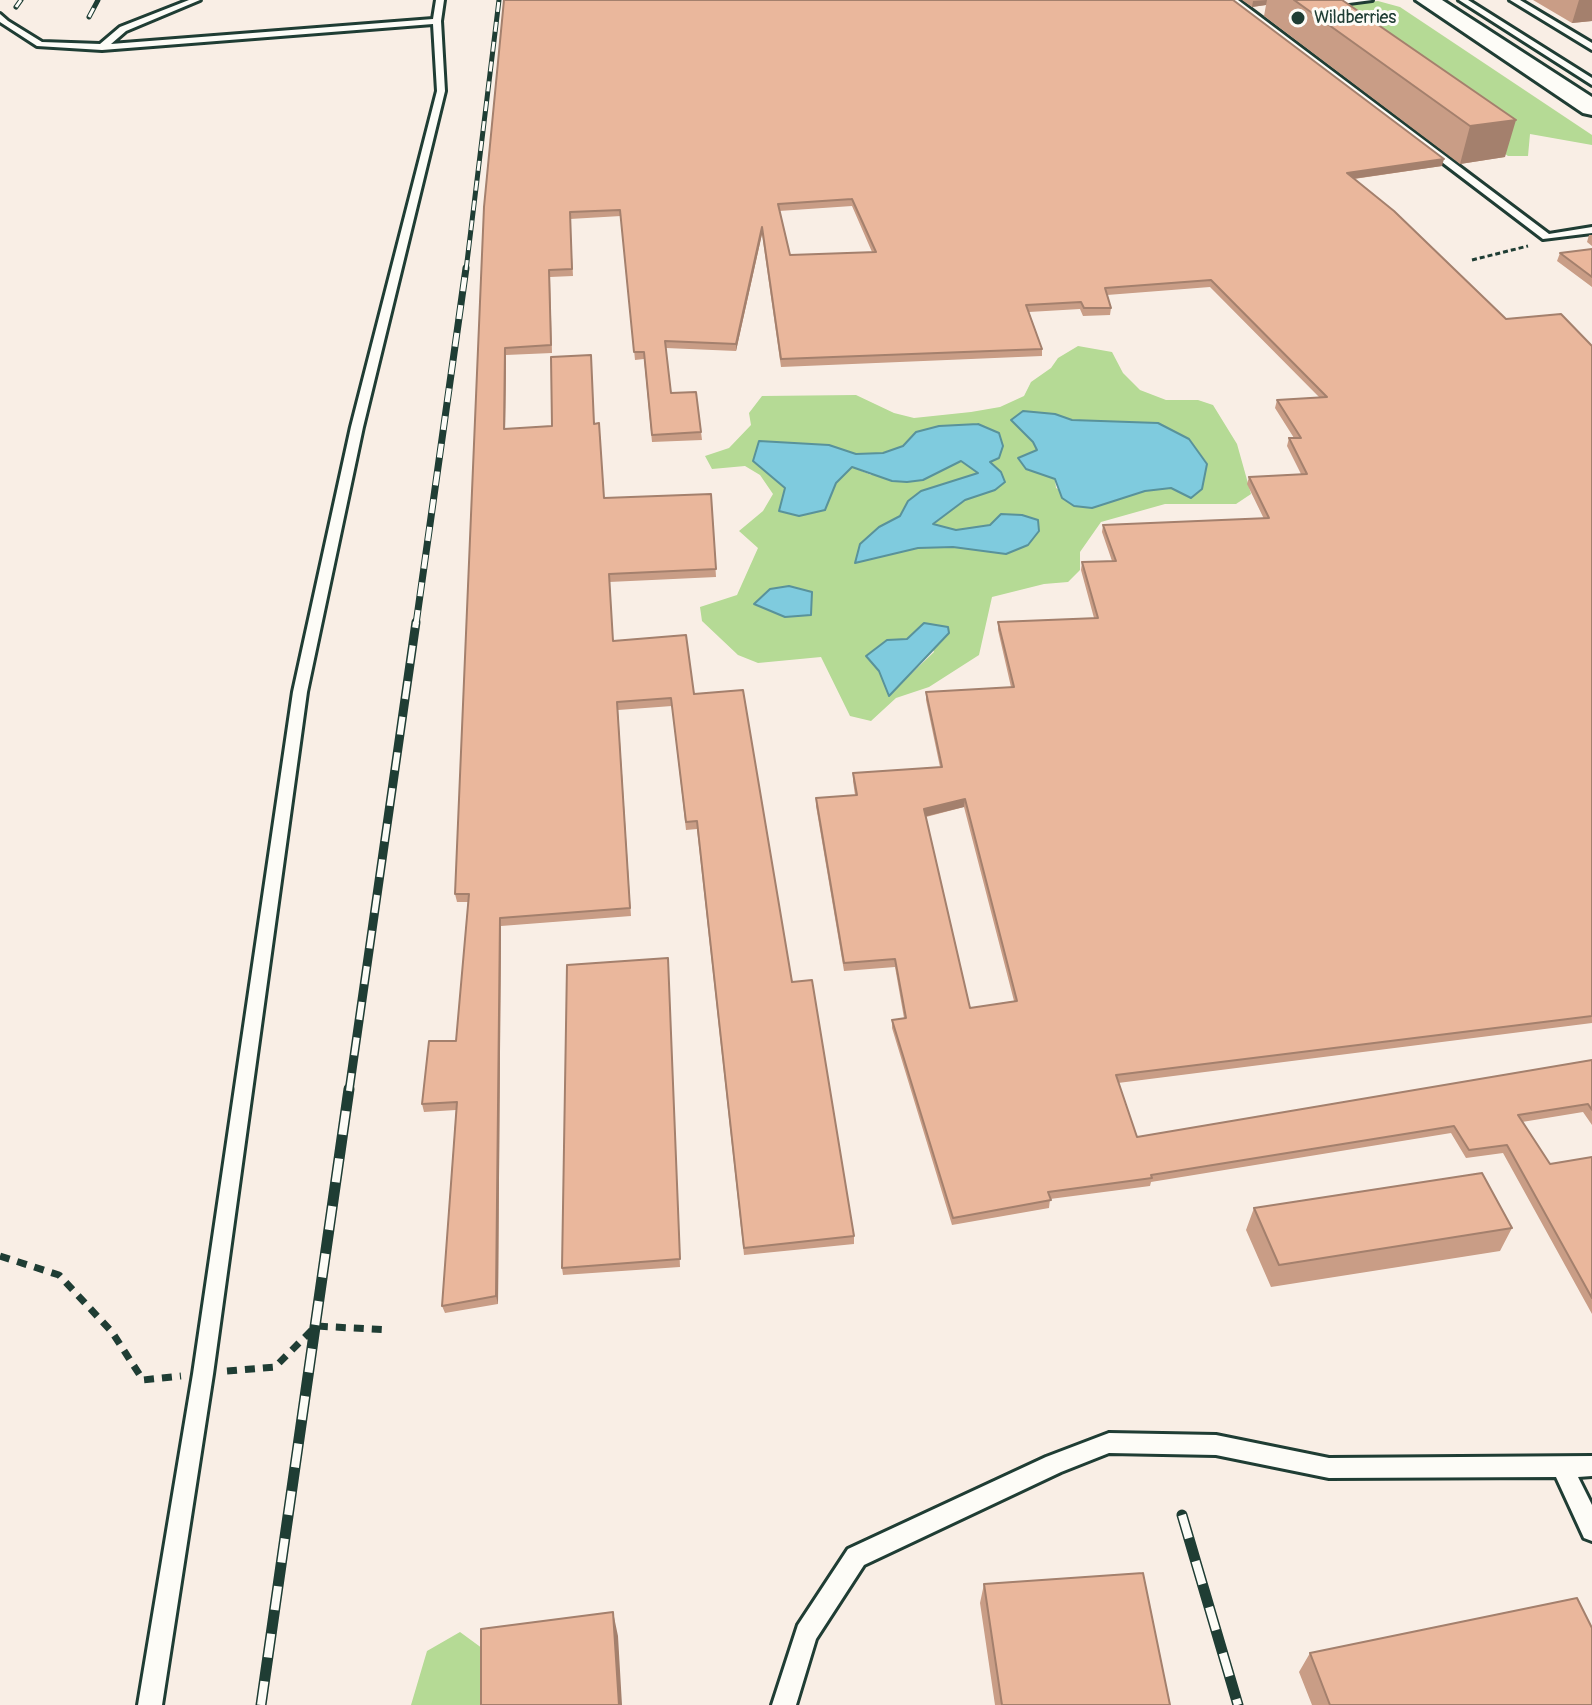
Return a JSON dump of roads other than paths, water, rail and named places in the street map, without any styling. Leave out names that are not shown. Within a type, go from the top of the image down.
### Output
[{"type":"main road","points":[[1427,0],[1592,108]]},
{"type":"lane","points":[[102,47],[123,29],[196,0]]},
{"type":"lane","points":[[150,1705],[203,1374],[300,692],[357,427],[441,91],[437,21],[440,0]]},
{"type":"lane","points":[[1233,0],[1547,237],[1592,230]]},
{"type":"lane","points":[[1309,6],[1368,0]]},
{"type":"lane","points":[[1463,0],[1592,82]]},
{"type":"lane","points":[[1514,0],[1592,47]]},
{"type":"lane","points":[[1250,12],[1264,11]]},
{"type":"lane","points":[[0,16],[5,23],[40,44],[102,47],[437,21]]},
{"type":"lane","points":[[784,1705],[806,1633],[856,1557],[1054,1464],[1109,1443],[1216,1445],[1329,1468],[1592,1466]]},
{"type":"lane","points":[[1563,1468],[1592,1530]]},
{"type":"water","points":[[1023,411],[1055,414],[1072,420],[1158,423],[1189,439],[1207,464],[1202,489],[1191,498],[1171,488],[1145,491],[1092,508],[1074,506],[1062,498],[1055,479],[1026,469],[1018,458],[1037,450],[1011,420]]},
{"type":"water","points":[[978,424],[999,433],[1003,446],[999,458],[990,462],[1001,472],[1005,482],[995,490],[965,500],[933,524],[956,530],[990,525],[1001,514],[1038,520],[1039,531],[1028,545],[1006,554],[953,547],[918,548],[855,563],[860,544],[879,527],[900,516],[908,501],[921,491],[978,473],[961,461],[923,480],[907,482],[892,481],[852,467],[836,483],[825,510],[799,516],[779,511],[785,488],[753,461],[759,441],[829,445],[856,454],[883,453],[903,446],[916,432],[939,426]]},
{"type":"water","points":[[789,586],[812,592],[811,615],[785,617],[754,604],[770,589]]},
{"type":"water","points":[[924,623],[948,627],[949,633],[889,696],[879,671],[866,656],[887,640],[907,639]]},
{"type":"railway","points":[[16,7],[21,0]]},
{"type":"railway","points":[[89,17],[98,0]]},
{"type":"railway","points":[[466,270],[499,0]]},
{"type":"railway","points":[[416,624],[466,268]]},
{"type":"railway","points":[[349,1091],[416,622]]},
{"type":"railway","points":[[261,1705],[349,1089]]},
{"type":"railway","points":[[1182,1515],[1238,1705]]},
{"type":"place","name":"Wildberries","points":[[1298,18]]}]
